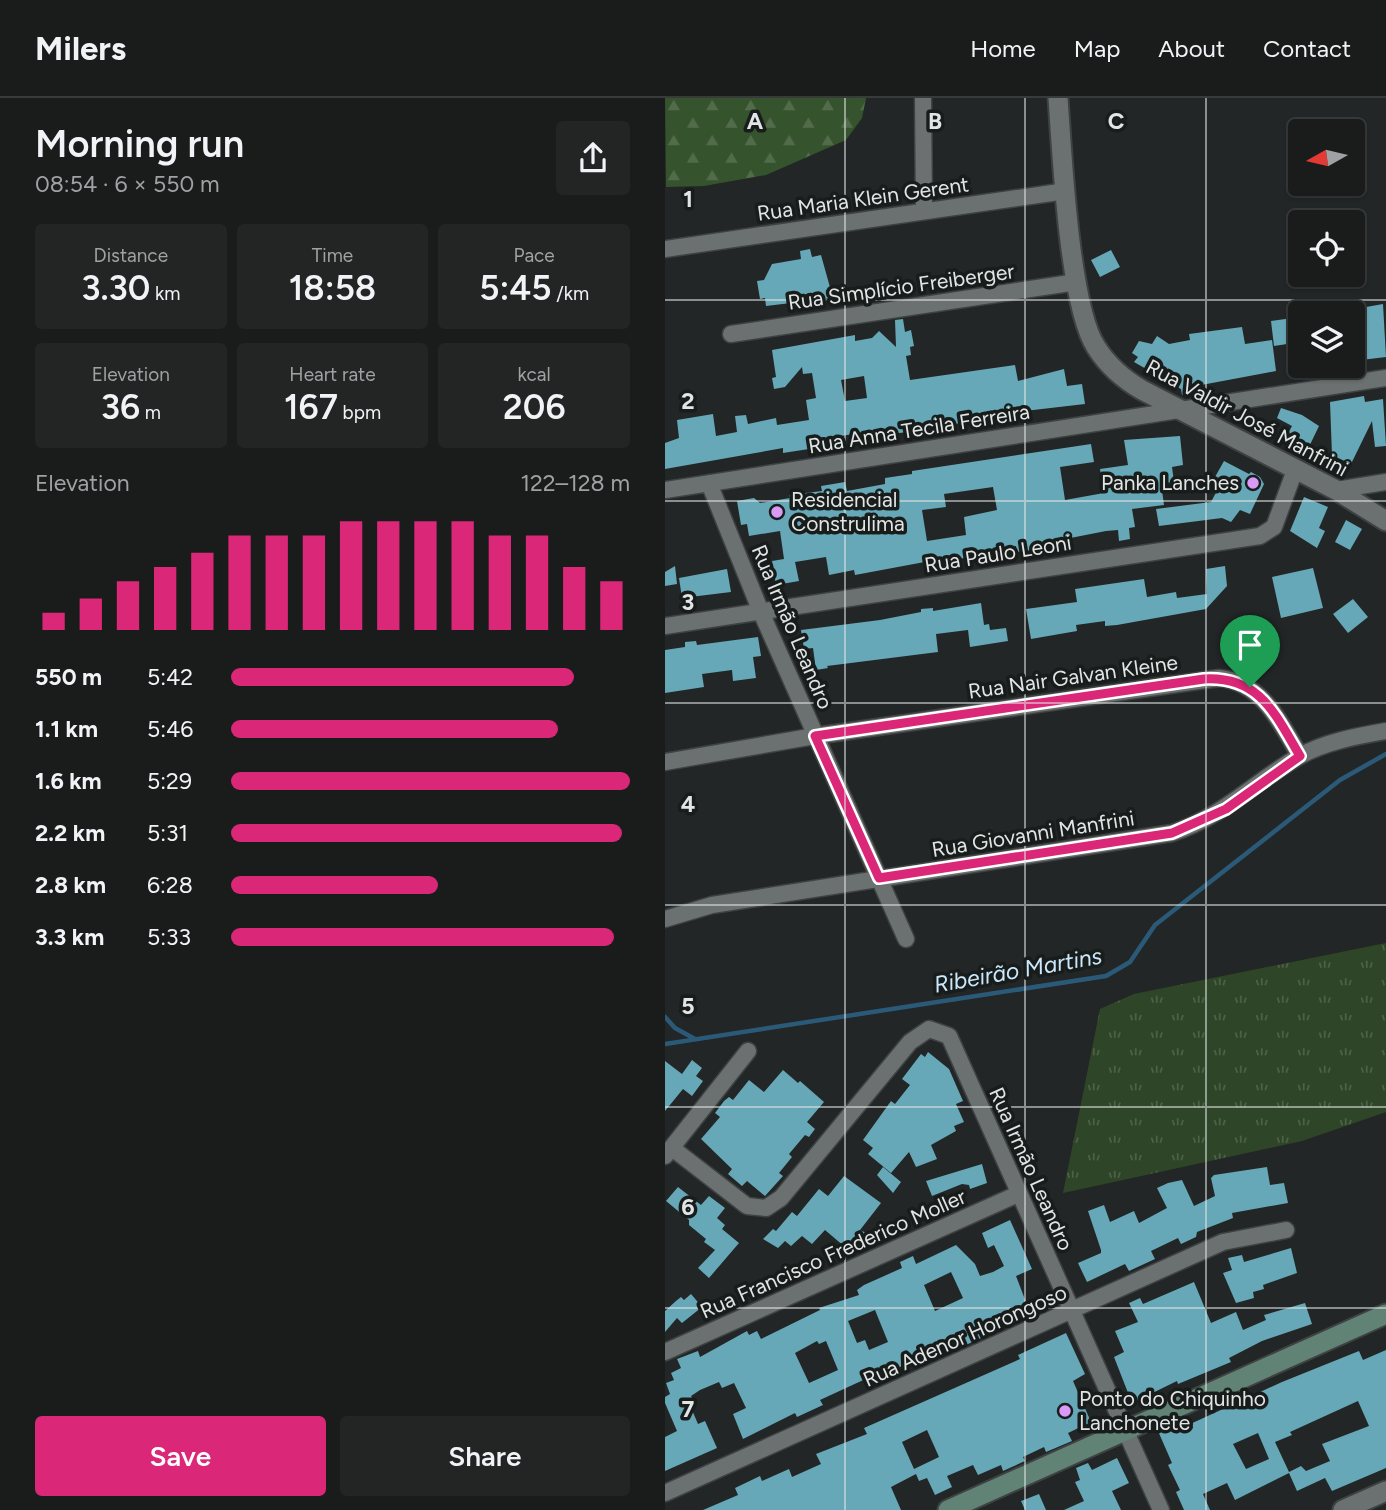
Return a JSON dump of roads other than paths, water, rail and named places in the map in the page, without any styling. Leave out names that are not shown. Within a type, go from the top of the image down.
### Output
[{"type":"main road","points":[[948,1510],[1386,1314]]},
{"type":"street","points":[[923,98],[924,211]]},
{"type":"street","name":"Rua Valdir José Manfrini","points":[[1058,98],[1077,282],[1094,345],[1113,370],[1179,410],[1336,490],[1386,521]]},
{"type":"street","name":"Rua Maria Klein Gerent","points":[[665,249],[1066,191]]},
{"type":"street","name":"Rua Simplício Freiberger","points":[[731,334],[1077,282]]},
{"type":"street","name":"Rua Anna Tecila Ferreira","points":[[665,490],[1386,378]]},
{"type":"street","name":"Rua Paulo Leoni","points":[[665,626],[1260,536],[1274,527],[1295,470]]},
{"type":"street","points":[[1336,490],[1386,482]]},
{"type":"street","name":"Rua Irmão Leandro","points":[[709,483],[761,612],[906,939]]},
{"type":"street","name":"Rua Nair Galvan Kleine","points":[[665,762],[815,736],[1220,678],[1239,682],[1257,693],[1300,756]]},
{"type":"street","name":"Rua Giovanni Manfrini","points":[[665,919],[712,905],[1172,833],[1226,809],[1300,756],[1324,746],[1386,731]]},
{"type":"street","name":"Rua Irmão Leandro","points":[[668,1152],[747,1206],[766,1208],[781,1198],[910,1042],[929,1029],[949,1035],[1161,1510]]},
{"type":"street","points":[[668,1152],[747,1051]]},
{"type":"street","name":"Rua Francisco Frederico Moller","points":[[665,1352],[1018,1194]]},
{"type":"street","name":"Rua Adenor Horongoso","points":[[665,1493],[1223,1242],[1286,1230]]},
{"type":"street","points":[[1343,1510],[1386,1491]]},
{"type":"waterway","name":"Ribeirão Martins","points":[[665,1044],[1106,976],[1130,962],[1155,925],[1340,780],[1386,754]]},
{"type":"waterway","points":[[665,1017],[675,1028],[695,1039]]},
{"type":"place","name":"Panka Lanches","points":[[1253,483]]},
{"type":"place","name":"Residencial Construlima","points":[[777,512]]},
{"type":"place","name":"Ponto do Chiquinho Lanchonete","points":[[1065,1411]]}]
